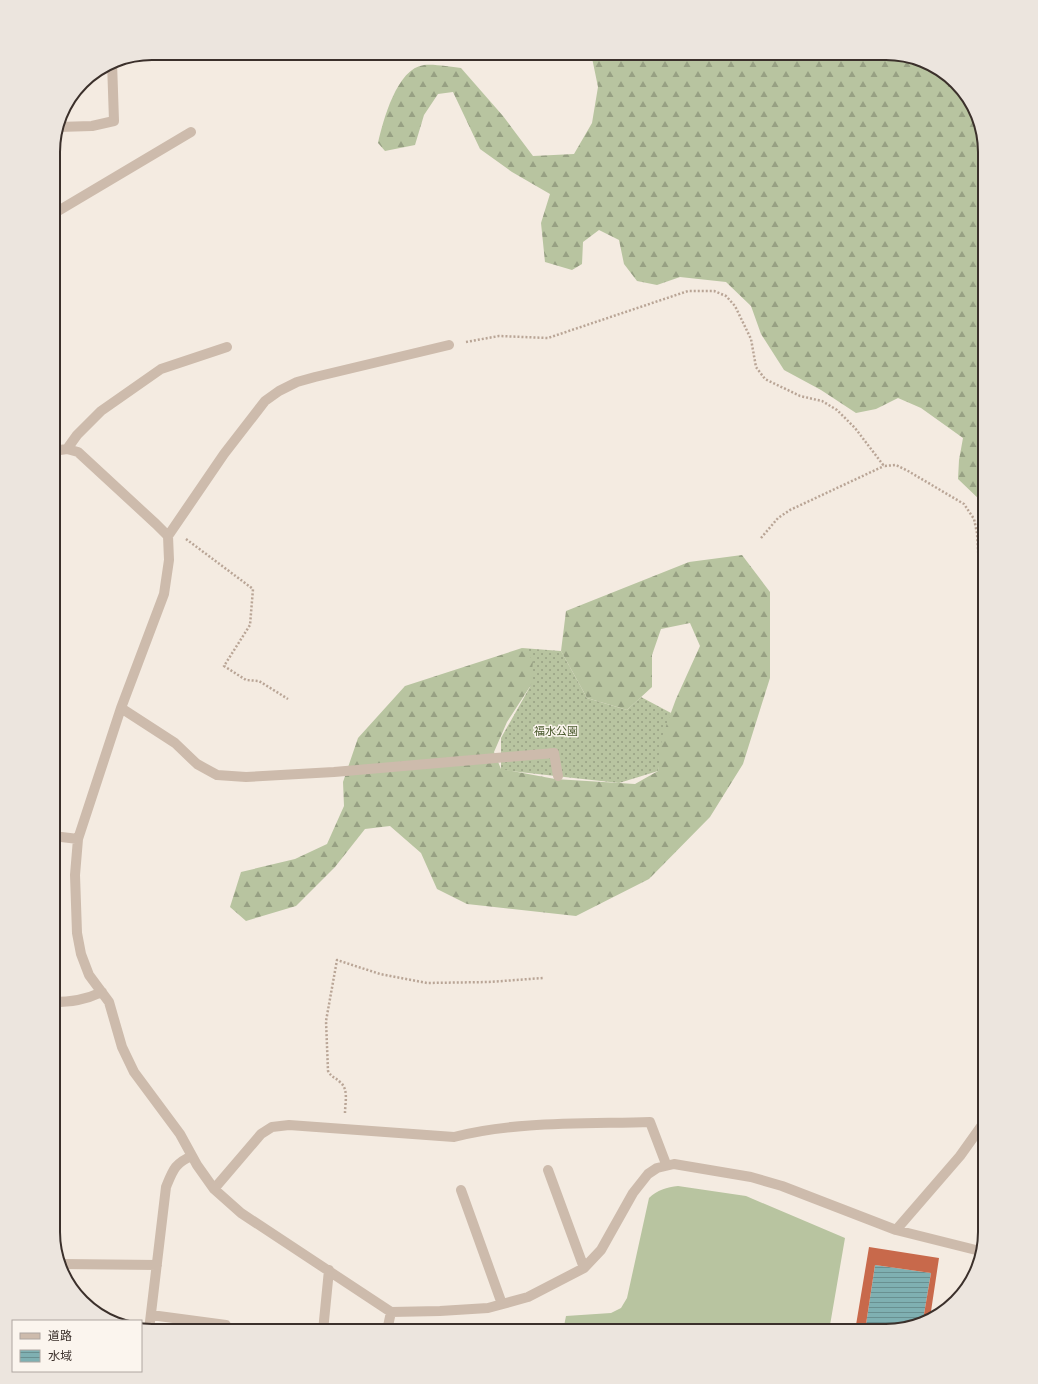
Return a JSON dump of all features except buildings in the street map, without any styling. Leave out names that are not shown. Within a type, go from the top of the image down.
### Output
[{"type":"street","points":[[63,127],[92,126],[114,121],[112,69]]},
{"type":"street","points":[[60,210],[191,132]]},
{"type":"street","points":[[449,345],[315,377],[297,382],[279,391],[265,401],[224,454],[170,532],[169,560],[164,594],[157,617],[143,646],[121,708],[78,839],[75,875],[77,933],[81,954],[89,976],[109,1002],[122,1047],[134,1072],[180,1134],[192,1156],[214,1189],[241,1213],[391,1312],[488,1308],[528,1297],[584,1268],[601,1250],[633,1193],[648,1174],[666,1164],[674,1164],[758,1178],[896,1230],[976,1250]]},
{"type":"street","points":[[67,449],[77,435],[102,411],[161,369],[227,347]]},
{"type":"street","points":[[60,450],[67,449],[78,452],[170,532]]},
{"type":"street","points":[[121,708],[175,743],[197,764],[218,775],[246,777],[327,772],[554,753],[558,776]]},
{"type":"street","points":[[60,837],[78,839]]},
{"type":"street","points":[[60,1002],[73,1002],[88,999],[102,992]]},
{"type":"street","points":[[214,1189],[261,1134],[272,1127],[289,1125],[454,1137],[475,1131],[524,1127],[650,1122],[666,1164]]},
{"type":"street","points":[[896,1230],[960,1156],[978,1131]]},
{"type":"street","points":[[150,1324],[166,1186],[174,1169],[181,1161],[192,1156]]},
{"type":"street","points":[[548,1170],[584,1268]]},
{"type":"street","points":[[460,1190],[502,1304]]},
{"type":"street","points":[[66,1264],[157,1265]]},
{"type":"street","points":[[324,1324],[329,1270]]},
{"type":"street","points":[[389,1324],[391,1312]]},
{"type":"street","points":[[151,1315],[226,1324]]},
{"type":"path","points":[[449,345],[500,336],[548,338],[688,291],[714,291],[726,296],[735,306],[751,339],[756,366],[765,379],[800,396],[822,401],[837,410],[855,428],[884,466]]},
{"type":"path","points":[[761,538],[778,518],[790,510],[884,466],[896,465],[964,504],[974,519],[978,549]]},
{"type":"path","points":[[170,532],[253,589],[250,625],[224,666],[246,680],[259,681],[288,699]]},
{"type":"path","points":[[344,1128],[346,1090],[340,1082],[332,1078],[328,1071],[326,1021],[337,960],[380,974],[427,983],[489,982],[543,978]]},
{"type":"green space","points":[[592,60],[892,60],[910,63],[932,72],[955,91],[963,101],[971,117],[975,128],[978,152],[978,498],[958,479],[959,460],[963,438],[921,408],[898,398],[876,409],[856,413],[821,390],[784,370],[761,334],[751,306],[726,282],[680,277],[657,285],[637,281],[624,264],[619,240],[599,230],[583,242],[582,264],[572,270],[545,262],[541,223],[550,194],[512,172],[480,149],[453,92],[438,94],[424,115],[415,145],[385,151],[378,143],[388,109],[399,85],[406,75],[414,68],[424,65],[461,68],[503,116],[533,156],[574,154],[592,123],[598,87]]},
{"type":"green space","points":[[742,555],[770,592],[770,678],[743,764],[710,817],[649,879],[576,916],[467,904],[437,889],[421,853],[390,826],[365,829],[335,867],[296,906],[246,921],[230,907],[241,872],[295,859],[327,844],[344,806],[343,782],[358,738],[405,686],[522,648],[533,660],[531,685],[507,722],[494,752],[501,769],[555,779],[635,784],[658,771],[662,737],[676,699],[700,646],[690,623],[661,629],[652,655],[652,687],[627,710],[587,698],[561,651],[566,611],[689,562]]},
{"type":"green space","name":"福水公園","points":[[522,648],[561,651],[587,698],[627,710],[641,697],[671,713],[658,771],[619,783],[501,770],[501,738],[531,685]]},
{"type":"green space","points":[[678,1186],[746,1196],[845,1238],[830,1324],[564,1324],[566,1316],[611,1313],[621,1308],[627,1298],[649,1198],[662,1189]]},
{"type":"water","points":[[875,1265],[931,1273],[924,1316],[898,1323],[866,1324]]}]
